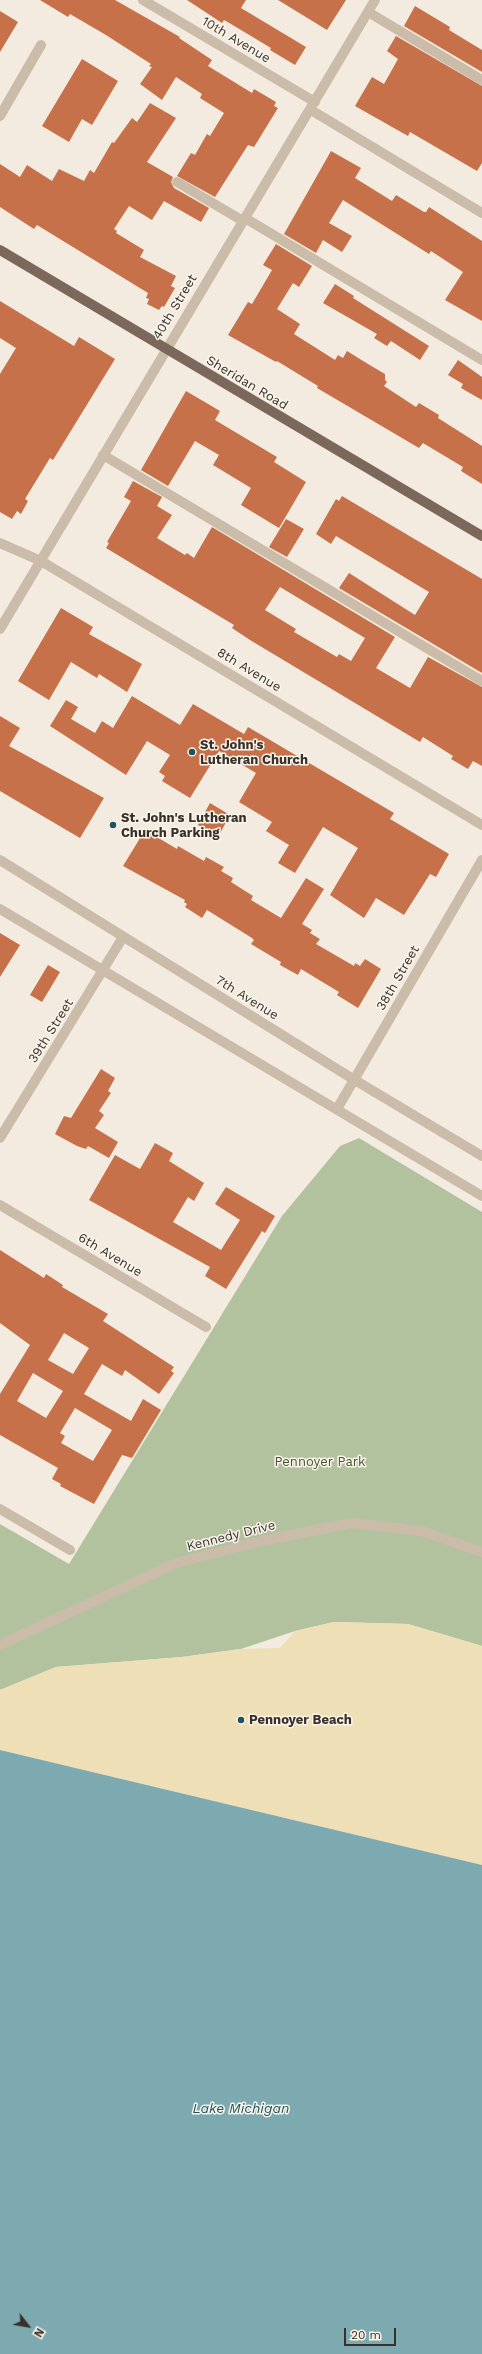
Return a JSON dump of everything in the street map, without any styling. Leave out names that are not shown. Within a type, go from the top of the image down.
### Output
[{"type":"main road","name":"Sheridan Road","points":[[0,250],[482,536]]},
{"type":"street","name":"10th Avenue","points":[[143,0],[482,213]]},
{"type":"street","name":"40th Street","points":[[0,629],[165,349],[313,106],[375,0]]},
{"type":"street","points":[[368,12],[482,80]]},
{"type":"street","points":[[0,116],[41,45]]},
{"type":"street","points":[[177,182],[482,360]]},
{"type":"street","points":[[103,455],[482,681]]},
{"type":"street","name":"8th Avenue","points":[[0,543],[41,561],[482,825]]},
{"type":"street","name":"7th Avenue","points":[[0,860],[353,1079],[482,1156]]},
{"type":"street","name":"38th Street","points":[[336,1109],[482,860]]},
{"type":"street","points":[[0,909],[104,969],[482,1196]]},
{"type":"street","name":"39th Street","points":[[0,1138],[123,937]]},
{"type":"street","name":"6th Avenue","points":[[0,1205],[206,1327]]},
{"type":"street","points":[[0,1509],[70,1550]]},
{"type":"street","name":"Kennedy Drive","points":[[0,1645],[176,1563],[261,1541],[352,1523],[422,1531],[482,1552]]},
{"type":"green space","name":"Pennoyer Park","points":[[359,1138],[482,1212],[482,1646],[408,1624],[334,1622],[295,1631],[241,1649],[182,1657],[56,1667],[0,1690],[0,1524],[69,1564],[282,1216],[340,1146]]},
{"type":"sand","name":"Pennoyer Beach","points":[[334,1622],[408,1624],[482,1646],[482,1865],[0,1750],[0,1690],[56,1667],[182,1657],[241,1649],[280,1648],[295,1631]]},
{"type":"water","name":"Lake Michigan","points":[[0,1750],[482,1865],[482,2354],[0,2354]]},
{"type":"building","points":[[40,0],[115,0],[180,37],[179,38],[212,60],[208,66],[252,93],[254,89],[276,102],[274,106],[278,108],[254,147],[248,145],[215,197],[177,176],[191,153],[195,155],[207,134],[210,136],[224,113],[200,98],[202,94],[176,77],[162,100],[140,84],[152,67],[149,66],[151,64],[70,14],[68,17]]},
{"type":"building","points":[[187,0],[246,0],[241,8],[306,47],[295,65],[270,50],[271,48],[224,20],[222,23]]},
{"type":"building","points":[[278,0],[346,0],[327,30]]},
{"type":"building","points":[[415,6],[450,27],[449,30],[482,50],[482,72],[404,26]]},
{"type":"building","points":[[0,11],[18,22],[0,52]]},
{"type":"building","points":[[396,36],[482,86],[482,163],[477,171],[410,132],[408,136],[355,106],[372,77],[384,84],[398,59],[387,51]]},
{"type":"building","points":[[82,59],[118,81],[92,125],[82,119],[69,142],[42,126]]},
{"type":"building","points":[[150,103],[176,118],[147,162],[173,177],[171,182],[174,188],[209,208],[201,222],[164,201],[152,220],[129,206],[114,229],[117,231],[116,233],[144,250],[140,257],[176,276],[171,286],[175,288],[164,307],[162,306],[159,310],[147,304],[149,299],[146,298],[148,293],[37,225],[34,229],[0,207],[0,164],[20,177],[27,165],[52,181],[59,169],[84,181],[90,170],[94,173],[112,142],[114,143],[132,118],[137,122]]},
{"type":"building","points":[[331,151],[361,168],[355,178],[392,201],[396,195],[424,212],[426,212],[429,207],[482,241],[482,321],[445,300],[463,272],[431,251],[429,254],[343,200],[329,223],[352,236],[342,252],[323,240],[316,253],[284,234]]},
{"type":"building","points":[[276,244],[312,266],[299,287],[293,283],[277,309],[300,324],[294,334],[335,360],[338,355],[343,358],[347,351],[385,374],[385,380],[387,382],[384,386],[416,407],[419,403],[439,415],[438,418],[482,446],[482,484],[461,471],[463,467],[423,443],[419,448],[317,388],[318,386],[277,361],[276,362],[228,335],[248,302],[252,304],[272,270],[263,265]]},
{"type":"building","points":[[335,284],[354,296],[353,298],[429,346],[420,360],[391,341],[387,346],[374,338],[377,334],[323,303]]},
{"type":"building","points":[[0,301],[74,346],[79,337],[115,359],[53,460],[50,458],[25,499],[28,501],[21,514],[17,511],[12,519],[0,512],[0,374],[16,348],[0,338]]},
{"type":"building","points":[[458,360],[482,377],[482,400],[461,388],[463,384],[448,375]]},
{"type":"building","points":[[186,391],[220,411],[215,420],[277,457],[274,462],[306,482],[279,528],[241,505],[251,488],[213,465],[219,455],[195,441],[168,486],[141,470]]},
{"type":"building","points":[[133,481],[162,497],[157,506],[172,515],[157,538],[185,555],[187,553],[194,558],[212,527],[395,637],[376,668],[410,688],[428,657],[482,687],[482,766],[473,761],[468,769],[451,759],[453,756],[423,737],[420,742],[250,640],[232,628],[234,625],[106,548],[109,543],[107,542],[131,501],[124,497]],"holes":[[[280,587],[365,638],[351,661],[339,654],[337,657],[294,632],[296,629],[265,610]]]},
{"type":"building","points":[[342,496],[482,579],[482,673],[339,588],[349,573],[415,615],[429,592],[336,536],[331,544],[316,534],[336,499],[339,501]]},
{"type":"building","points":[[286,519],[304,529],[287,557],[269,547]]},
{"type":"building","points":[[61,608],[93,627],[89,634],[142,664],[127,692],[99,674],[97,678],[71,662],[49,700],[18,681]]},
{"type":"building","points":[[132,696],[180,725],[193,704],[244,734],[248,727],[394,813],[390,819],[449,854],[436,877],[430,874],[404,915],[376,898],[364,918],[330,895],[358,848],[323,827],[295,873],[278,863],[289,845],[266,831],[272,822],[239,802],[256,773],[219,751],[190,798],[162,781],[165,776],[159,772],[170,755],[147,741],[126,775],[50,726],[66,700],[78,707],[71,719],[95,733],[102,721],[113,728]]},
{"type":"building","points":[[0,716],[20,728],[9,746],[104,798],[80,838],[0,791]]},
{"type":"building","points":[[210,803],[230,815],[218,837],[198,825]]},
{"type":"building","points":[[145,830],[177,849],[178,846],[204,861],[206,857],[224,867],[221,871],[233,878],[231,882],[253,896],[251,900],[281,918],[306,878],[324,889],[302,924],[312,930],[310,933],[320,939],[316,944],[354,966],[355,963],[360,966],[365,959],[381,969],[358,1008],[337,995],[339,992],[301,969],[298,975],[280,965],[281,962],[251,944],[254,940],[252,938],[207,910],[202,918],[185,907],[187,904],[184,902],[185,900],[123,866]]},
{"type":"building","points":[[0,933],[20,945],[0,977]]},
{"type":"building","points":[[48,965],[60,972],[42,1002],[30,995]]},
{"type":"building","points":[[101,1069],[115,1078],[108,1091],[111,1093],[99,1111],[104,1115],[95,1128],[118,1142],[109,1158],[88,1146],[86,1149],[77,1146],[55,1134],[64,1116],[71,1118]]},
{"type":"building","points":[[155,1143],[173,1153],[169,1161],[204,1183],[194,1201],[188,1197],[173,1222],[221,1250],[240,1220],[215,1204],[226,1187],[275,1216],[265,1233],[262,1231],[226,1289],[205,1276],[210,1267],[89,1200],[115,1155],[140,1169]]},
{"type":"building","points":[[0,1250],[44,1278],[46,1274],[63,1285],[62,1287],[108,1314],[103,1321],[174,1367],[171,1371],[174,1373],[159,1394],[125,1370],[122,1376],[102,1364],[84,1394],[131,1421],[143,1399],[161,1410],[132,1458],[122,1455],[94,1504],[60,1486],[61,1484],[52,1479],[58,1468],[0,1435],[0,1394],[30,1345],[0,1323]],"holes":[[[64,1333],[89,1348],[73,1374],[48,1360]],[[33,1373],[63,1391],[46,1418],[17,1401]],[[75,1408],[112,1430],[93,1461],[61,1443],[65,1436],[60,1433]]]},
{"type":"place","name":"St. John's Lutheran Church","points":[[192,752]]},
{"type":"place","name":"St. John's Lutheran Church Parking","points":[[113,825]]},
{"type":"place","name":"Pennoyer Beach","points":[[241,1720]]}]
